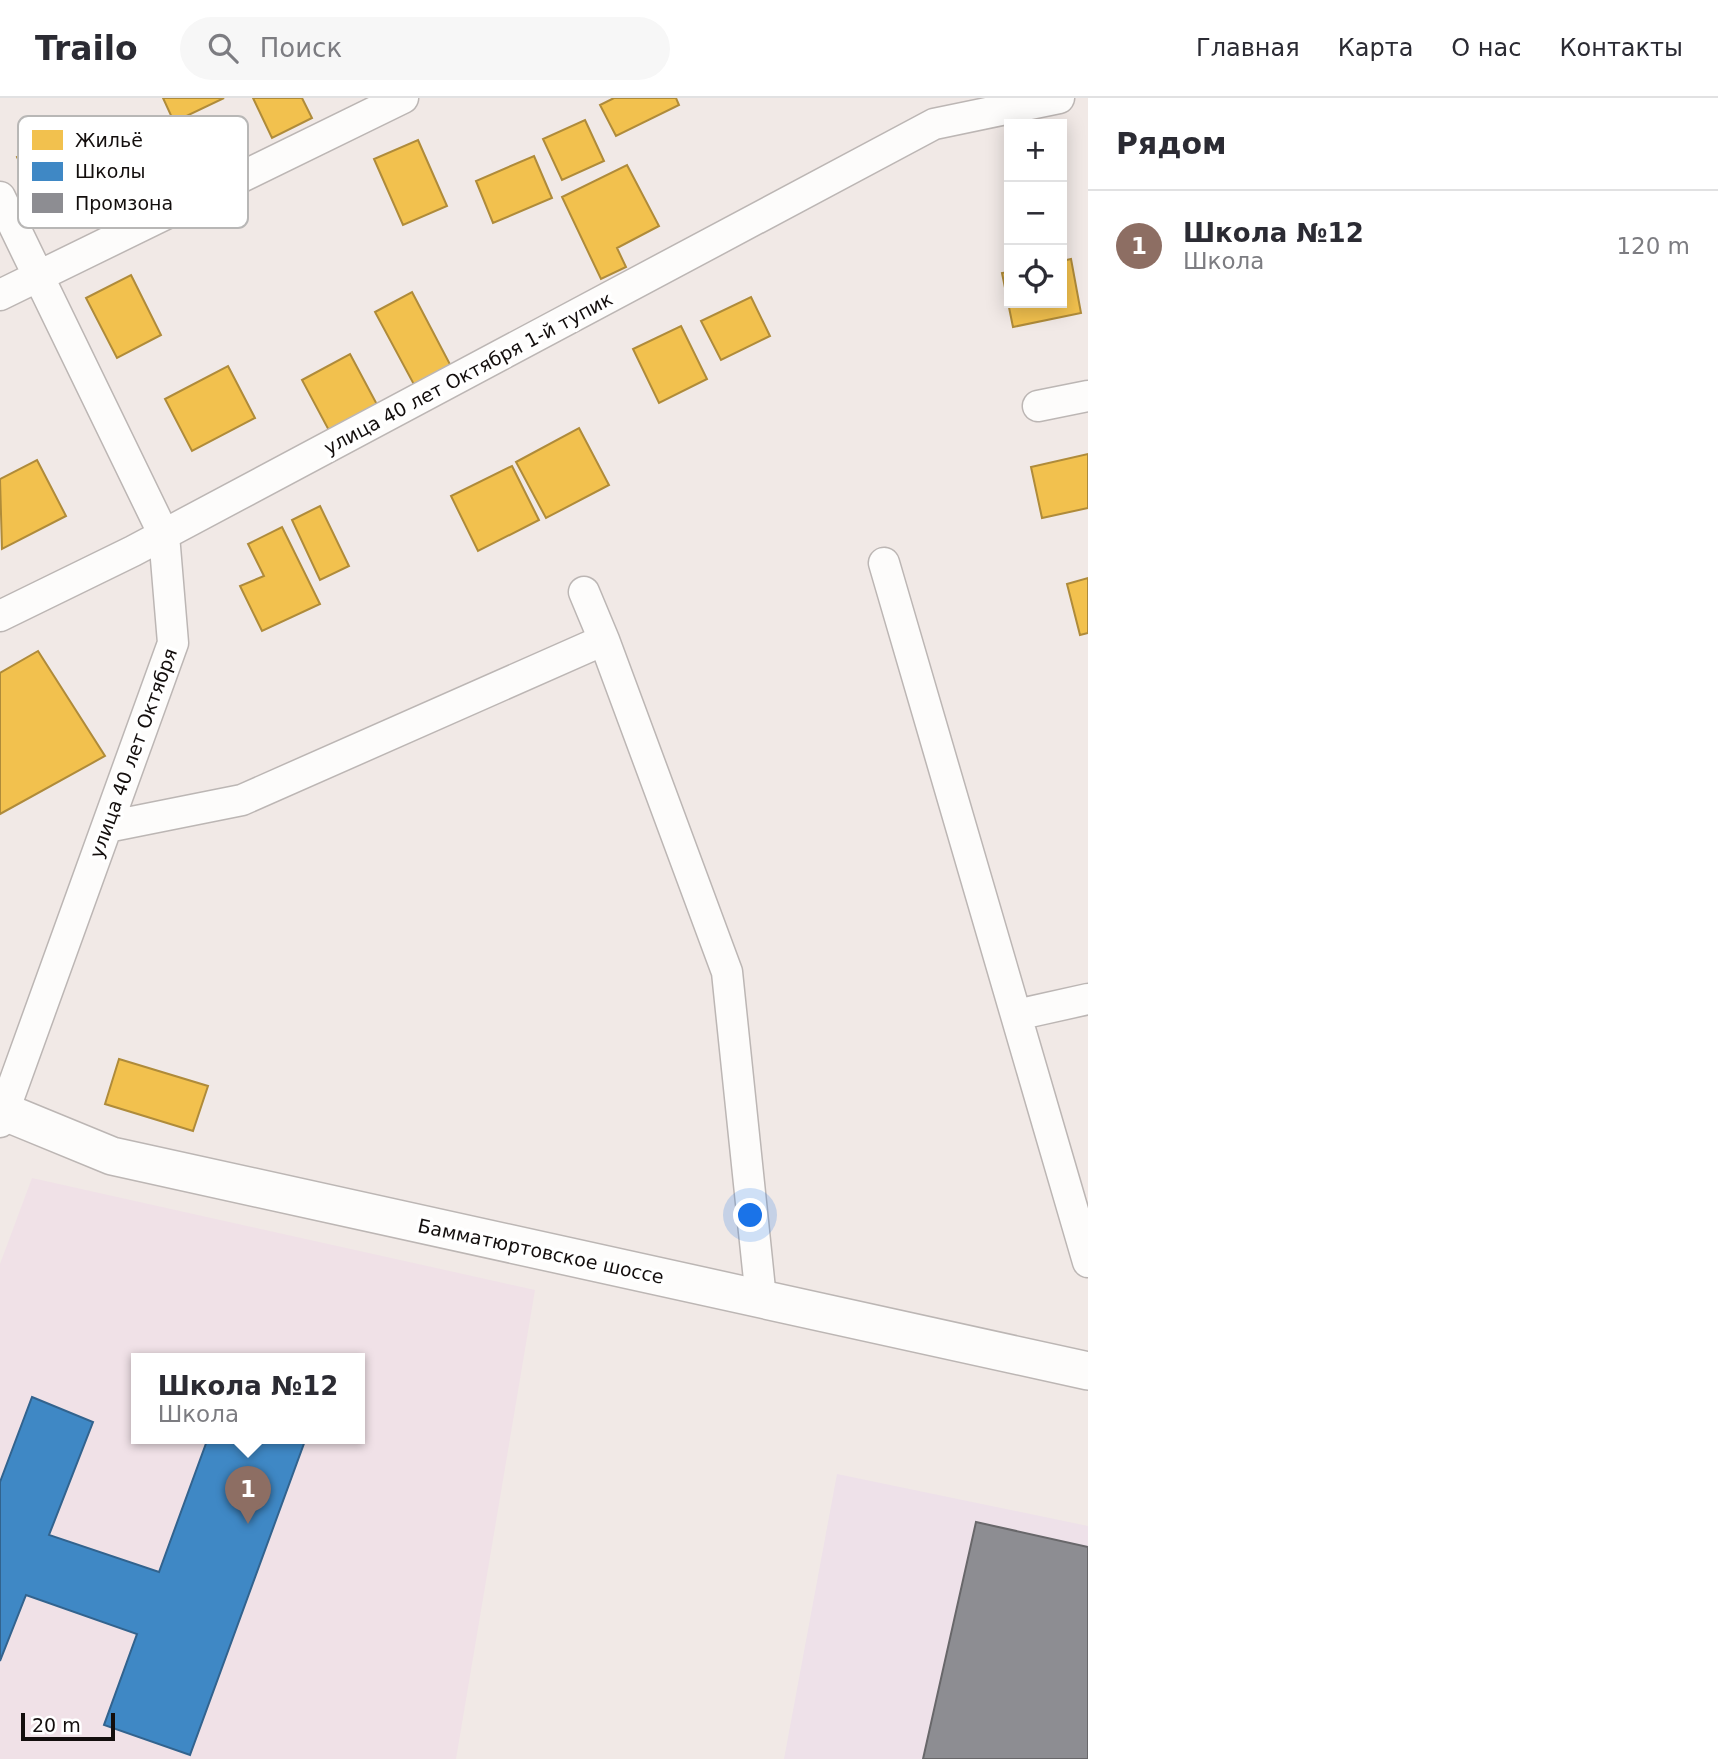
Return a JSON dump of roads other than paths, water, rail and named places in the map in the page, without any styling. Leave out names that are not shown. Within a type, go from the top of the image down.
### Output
[{"type":"street","points":[[248,175],[403,98]]},
{"type":"street","name":"улица 40 лет Октября 1-й тупик","points":[[0,616],[164,535],[932,111],[1059,98]]},
{"type":"street","name":"улица 40 лет Октября","points":[[0,197],[164,535],[173,643],[1,1115]]},
{"type":"street","points":[[0,295],[140,228]]},
{"type":"street","points":[[1038,406],[1088,396]]},
{"type":"street","points":[[884,563],[1088,1262]]},
{"type":"street","points":[[584,592],[727,972],[761,1299]]},
{"type":"street","points":[[107,827],[242,800],[604,640]]},
{"type":"street","points":[[1016,1015],[1088,999]]},
{"type":"street","name":"Бамматюртовское шоссе","points":[[1,1115],[112,1156],[1088,1371]]},
{"type":"place","name":"Школа №12","points":[[248,1524]]}]
